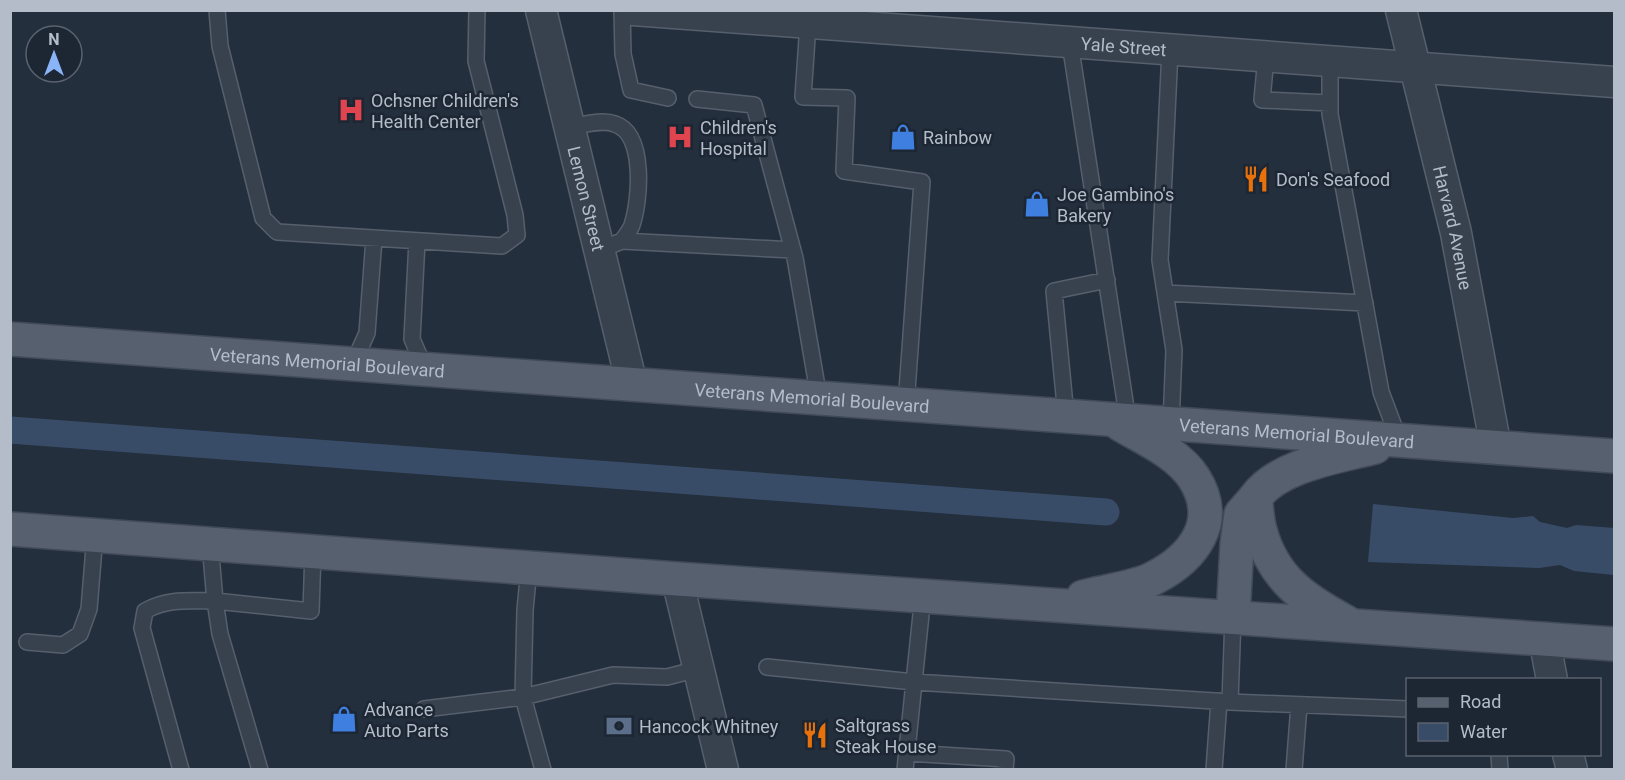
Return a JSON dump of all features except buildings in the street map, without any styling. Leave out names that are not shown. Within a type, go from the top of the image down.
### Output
[{"type":"main road","name":"Veterans Memorial Boulevard","points":[[20,343],[425,369],[1614,456]]},
{"type":"main road","points":[[1052,604],[1152,580],[1193,550],[1202,532],[1205,511],[1193,477],[1161,448],[1120,420]]},
{"type":"main road","points":[[1233,617],[1241,514],[1270,481],[1286,473],[1400,440]]},
{"type":"main road","points":[[1255,498],[1260,530],[1278,573],[1320,608],[1352,625]]},
{"type":"main road","points":[[10,529],[677,579],[1614,644]]},
{"type":"street","name":"Lemon Street","points":[[541,10],[570,127],[611,246],[632,385]]},
{"type":"street","name":"Yale Street","points":[[633,10],[1614,82]]},
{"type":"street","name":"Harvard Avenue","points":[[1401,10],[1456,233],[1496,448]]},
{"type":"street","points":[[677,579],[723,770]]},
{"type":"street","points":[[1544,639],[1552,678]]},
{"type":"lane","points":[[217,10],[220,46],[263,218],[277,232],[502,246],[517,235],[516,215],[476,61],[477,10]]},
{"type":"lane","points":[[622,10],[623,54],[631,90],[668,98]]},
{"type":"lane","points":[[808,24],[803,97],[847,98],[844,171],[922,182],[906,405]]},
{"type":"lane","points":[[1071,43],[1107,280],[1120,420]]},
{"type":"lane","points":[[1170,50],[1160,260],[1174,350],[1171,424]]},
{"type":"lane","points":[[1266,57],[1262,100],[1330,104]]},
{"type":"lane","points":[[1330,62],[1330,114],[1381,392],[1400,440]]},
{"type":"lane","points":[[697,99],[754,105],[793,250],[819,398]]},
{"type":"lane","points":[[570,127],[615,123],[633,138],[637,153],[638,177],[632,226],[611,246]]},
{"type":"lane","points":[[353,364],[367,333],[374,238]]},
{"type":"lane","points":[[417,241],[412,339],[425,369]]},
{"type":"lane","points":[[611,246],[793,250]]},
{"type":"lane","points":[[1066,416],[1054,291],[1107,280]]},
{"type":"lane","points":[[1165,294],[1365,303]]},
{"type":"lane","points":[[27,642],[63,645],[80,634],[89,609],[95,535]]},
{"type":"lane","points":[[210,543],[220,634],[260,770]]},
{"type":"lane","points":[[181,770],[142,628],[145,611],[160,603],[215,601],[311,611],[313,551]]},
{"type":"lane","points":[[529,568],[525,610],[523,697],[543,770]]},
{"type":"lane","points":[[905,770],[923,595]]},
{"type":"lane","points":[[1214,770],[1225,701],[1233,617]]},
{"type":"lane","points":[[766,667],[914,682],[1225,701],[1406,709]]},
{"type":"lane","points":[[424,709],[523,697],[612,675],[667,677],[698,669]]},
{"type":"lane","points":[[1294,770],[1299,705]]},
{"type":"lane","points":[[907,753],[1006,759],[1005,770]]},
{"type":"lane","points":[[1565,770],[1571,769]]},
{"type":"water","points":[[1373,504],[1513,518],[1533,516],[1540,522],[1567,528],[1576,525],[1614,528],[1614,575],[1574,571],[1560,565],[1539,568],[1368,562]]},
{"type":"waterway","points":[[10,430],[1106,512]]},
{"type":"place","name":"Ochsner Children's Health Center","points":[[351,110]]},
{"type":"place","name":"Children's Hospital","points":[[680,137]]},
{"type":"place","name":"Rainbow","points":[[903,137]]},
{"type":"place","name":"Don's Seafood","points":[[1256,179]]},
{"type":"place","name":"Joe Gambino's Bakery","points":[[1037,204]]},
{"type":"place","name":"Advance Auto Parts","points":[[344,719]]},
{"type":"place","name":"Hancock Whitney","points":[[619,726]]},
{"type":"place","name":"Saltgrass Steak House","points":[[815,735]]}]
